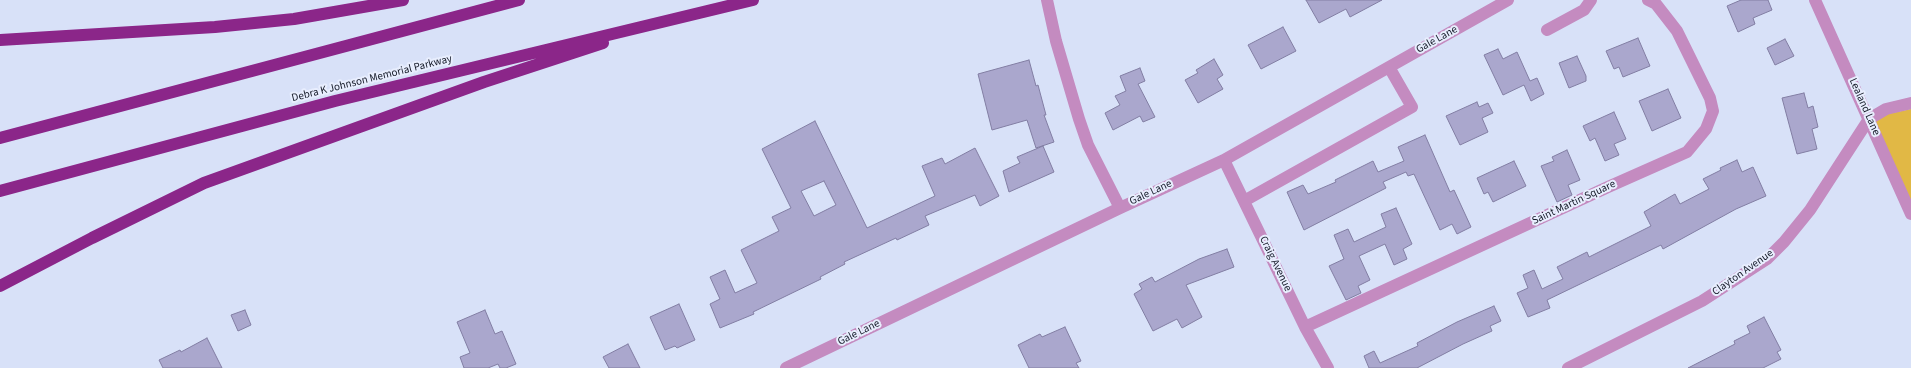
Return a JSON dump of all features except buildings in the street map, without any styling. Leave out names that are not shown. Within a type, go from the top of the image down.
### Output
[{"type":"highway","points":[[0,40],[215,27],[294,19],[403,0]]},
{"type":"highway","points":[[0,138],[519,0]]},
{"type":"highway","name":"Debra K Johnson Memorial Parkway","points":[[0,191],[335,101],[753,0]]},
{"type":"highway","points":[[0,286],[92,238],[204,183],[484,82],[689,15]]},
{"type":"street","points":[[1047,0],[1056,41],[1088,145],[1120,208]]},
{"type":"street","name":"Gale Lane","points":[[786,368],[1120,208],[1224,160],[1508,0]]},
{"type":"street","points":[[1547,30],[1584,10],[1591,0]]},
{"type":"street","name":"Lealand Lane","points":[[1815,0],[1911,214]]},
{"type":"street","name":"Saint Martin Square","points":[[1305,327],[1608,186],[1687,152],[1706,129],[1713,111],[1710,98],[1676,31],[1652,2]]},
{"type":"street","points":[[1244,201],[1412,107],[1389,67]]},
{"type":"street","name":"Clayton Avenue","points":[[1568,368],[1702,301],[1767,259],[1784,242],[1810,210],[1869,119],[1886,109],[1911,103]]},
{"type":"street","name":"Craig Avenue","points":[[1224,160],[1305,327],[1328,368]]},
{"type":"shaded area","points":[[1911,109],[1911,201],[1873,117]]}]
